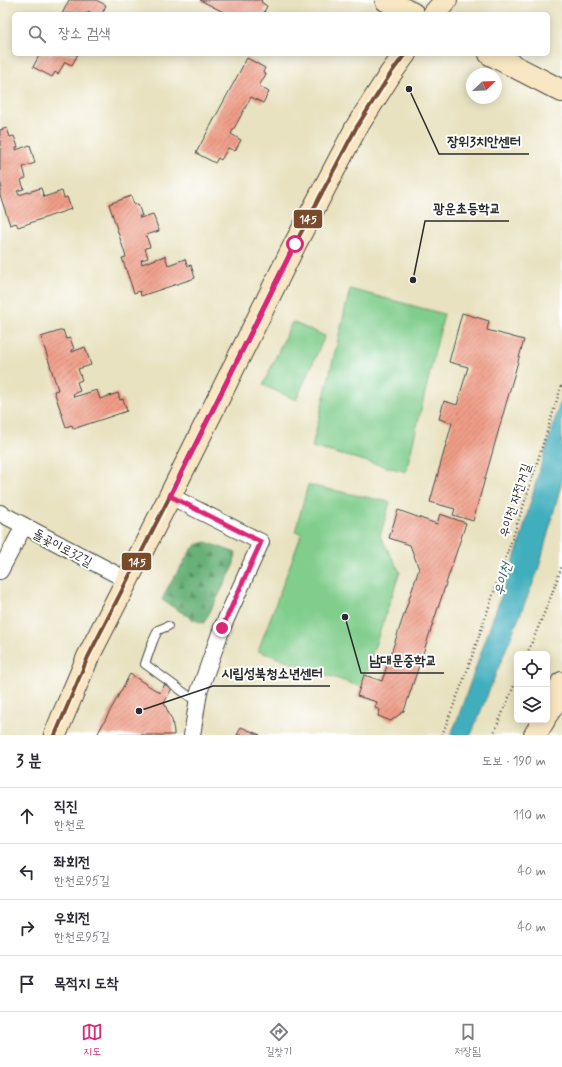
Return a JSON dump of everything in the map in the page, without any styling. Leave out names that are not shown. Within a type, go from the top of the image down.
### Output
[{"type":"main road","points":[[386,0],[409,12]]},
{"type":"main road","points":[[436,12],[446,0]]},
{"type":"main road","points":[[55,735],[88,657],[295,244],[356,128],[403,56]]},
{"type":"main road","points":[[494,56],[562,91]]},
{"type":"main road","points":[[534,735],[542,723]]},
{"type":"street","points":[[170,496],[261,542],[222,628],[199,692],[192,735]]},
{"type":"street","name":"돌곶이로32길","points":[[0,513],[127,580]]},
{"type":"street","points":[[0,571],[24,526]]},
{"type":"lane","points":[[168,626],[158,630],[144,664],[197,702]]},
{"type":"path","name":"우이천 자전거길","points":[[442,735],[470,664],[562,384]]},
{"type":"path","points":[[528,651],[550,600],[562,566]]},
{"type":"path","points":[[492,735],[514,687]]},
{"type":"green space","points":[[350,289],[444,314],[406,472],[312,447]]},
{"type":"green space","points":[[292,322],[325,336],[296,400],[263,385]]},
{"type":"green space","points":[[308,485],[390,502],[380,536],[400,572],[361,687],[258,651],[302,533],[295,532]]},
{"type":"green space","points":[[206,542],[236,553],[233,568],[204,623],[194,620],[162,600],[191,550],[196,545]]},
{"type":"water","points":[[562,396],[562,481],[538,571],[471,735],[450,735],[456,723],[518,548]]},
{"type":"building","points":[[69,0],[96,0],[106,5],[103,12],[63,12]]},
{"type":"building","points":[[200,0],[262,0],[261,2],[267,6],[264,12],[223,12]]},
{"type":"building","points":[[39,56],[77,56],[72,65],[65,62],[58,74],[55,72],[52,77],[33,67]]},
{"type":"building","points":[[247,58],[265,68],[263,72],[266,74],[259,86],[269,92],[263,103],[251,97],[231,134],[241,140],[235,151],[228,148],[221,160],[218,158],[215,163],[196,153]]},
{"type":"building","points":[[7,128],[10,137],[14,136],[18,147],[16,150],[30,145],[35,163],[23,167],[26,178],[21,180],[24,189],[17,191],[19,195],[41,188],[44,197],[62,191],[64,198],[67,197],[71,209],[18,227],[16,223],[10,225],[0,195],[0,189],[2,188],[0,181],[0,130]]},
{"type":"building","points":[[131,196],[134,205],[138,204],[142,216],[139,216],[140,218],[153,214],[159,231],[146,235],[150,247],[145,248],[148,258],[141,260],[142,264],[165,256],[168,265],[185,259],[188,266],[191,265],[195,278],[141,296],[140,291],[134,293],[122,258],[126,257],[109,204]]},
{"type":"building","points":[[462,313],[489,321],[487,330],[524,340],[473,521],[453,515],[455,509],[430,502],[452,423],[439,419],[444,401],[457,405],[468,367],[449,362]]},
{"type":"building","points":[[63,330],[66,339],[70,338],[74,349],[71,350],[72,352],[85,347],[91,365],[78,369],[82,380],[77,382],[80,391],[73,394],[74,397],[97,390],[100,399],[118,393],[120,400],[123,399],[127,411],[73,429],[72,425],[66,427],[54,391],[58,390],[41,337]]},
{"type":"building","points":[[398,510],[437,524],[440,514],[466,523],[404,711],[391,721],[378,716],[380,710],[375,708],[377,702],[357,696],[364,675],[382,681],[419,569],[410,545],[389,538]]},
{"type":"building","points":[[130,674],[160,693],[165,684],[172,688],[164,703],[172,720],[174,735],[97,735]]},
{"type":"building","points":[[241,727],[260,735],[237,735]]},
{"type":"transit line","name":"145","points":[[55,735],[88,657],[295,244],[356,128],[404,56]]},
{"type":"place","name":"장위3치안센터","points":[[409,89]]},
{"type":"place","name":"광운초등학교","points":[[413,280]]},
{"type":"place","name":"남대문중학교","points":[[345,617]]},
{"type":"place","name":"시립성북청소년센터","points":[[139,711]]},
{"type":"route","points":[[222,628],[261,542],[170,496],[295,244]]},
{"type":"water label","name":"우이천","points":[[502,579]]}]
